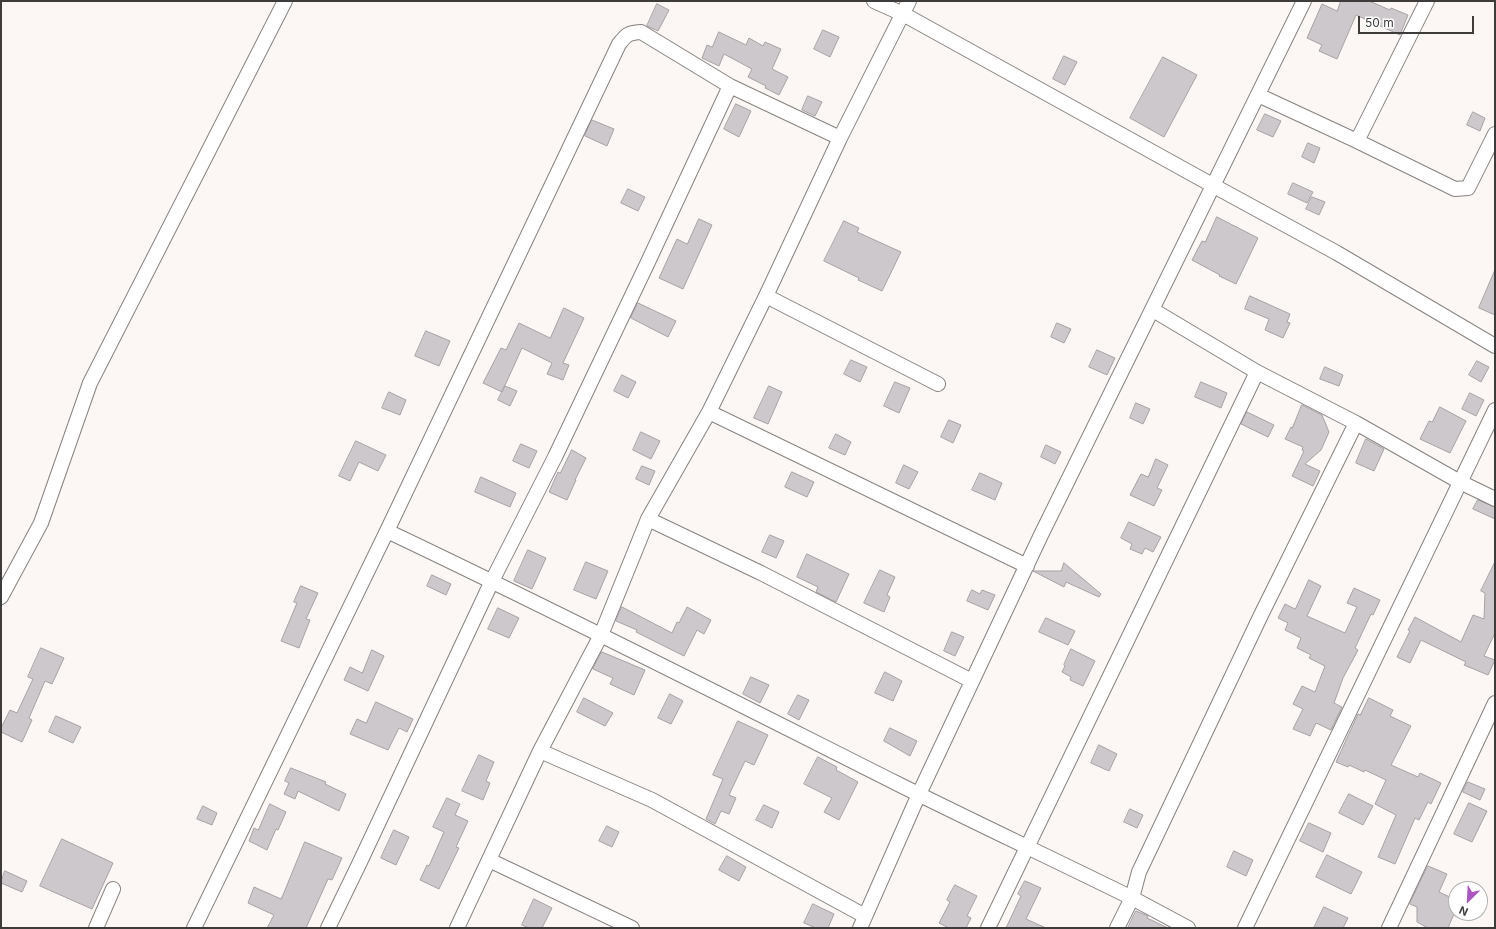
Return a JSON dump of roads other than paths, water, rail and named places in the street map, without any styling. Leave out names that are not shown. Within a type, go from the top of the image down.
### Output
[{"type":"street","points":[[1,597],[43,518],[90,383],[284,1]]},
{"type":"street","points":[[874,1],[906,7],[1214,186],[1337,253],[1495,346]]},
{"type":"street","points":[[540,751],[652,800],[862,922],[919,794],[1027,566],[1304,1]]},
{"type":"street","points":[[1357,141],[1427,1]]},
{"type":"street","points":[[457,928],[540,751],[602,635],[648,519],[709,412],[766,296],[840,138],[906,7]]},
{"type":"street","points":[[194,928],[387,531],[619,44],[626,35],[641,32],[730,86],[840,138]]},
{"type":"street","points":[[328,928],[492,581],[558,450],[645,269],[730,86]]},
{"type":"street","points":[[1258,95],[1455,189],[1468,188],[1495,134]]},
{"type":"street","points":[[766,296],[938,384]]},
{"type":"street","points":[[1153,310],[1257,372],[1356,423],[1460,482],[1495,500]]},
{"type":"street","points":[[988,928],[1257,372]]},
{"type":"street","points":[[1245,928],[1495,410]]},
{"type":"street","points":[[709,412],[1027,566]]},
{"type":"street","points":[[1117,928],[1132,898],[1142,864],[1261,615],[1356,423]]},
{"type":"street","points":[[648,519],[761,573],[972,681]]},
{"type":"street","points":[[387,531],[602,635],[919,794],[1132,898],[1188,928]]},
{"type":"street","points":[[1389,928],[1495,703]]},
{"type":"street","points":[[489,860],[632,928]]},
{"type":"street","points":[[96,928],[113,889]]}]
